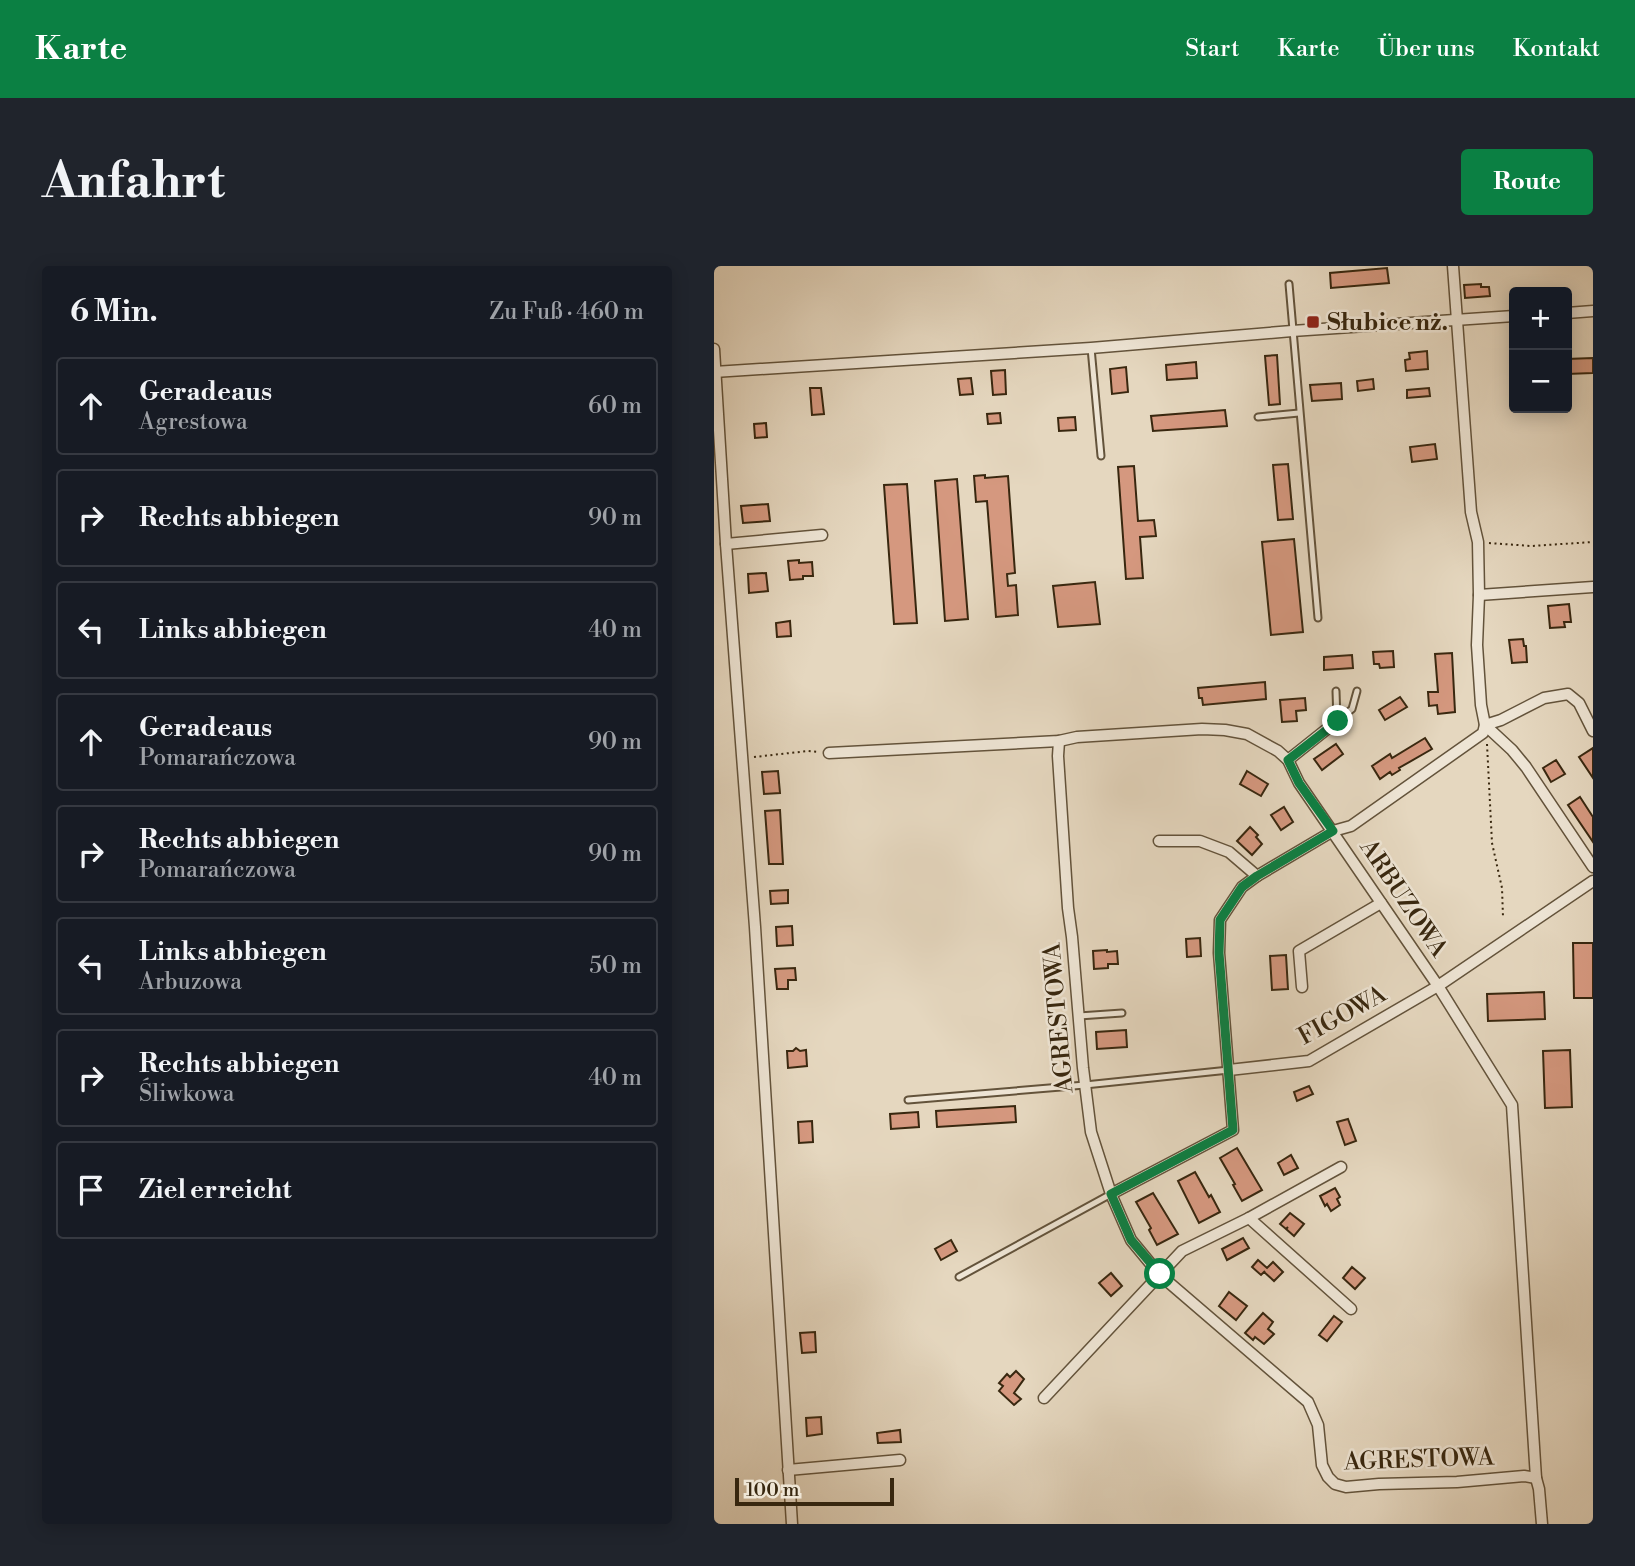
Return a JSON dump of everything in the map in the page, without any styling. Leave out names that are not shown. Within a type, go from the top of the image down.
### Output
[{"type":"street","points":[[1453,266],[1471,512],[1478,542],[1477,645],[1484,729],[1512,750],[1526,767],[1593,867]]},
{"type":"street","points":[[1572,313],[1593,311]]},
{"type":"street","points":[[715,372],[1091,348],[1509,316]]},
{"type":"street","points":[[714,349],[756,940],[792,1524]]},
{"type":"street","points":[[726,544],[822,535]]},
{"type":"street","points":[[1479,595],[1593,587]]},
{"type":"street","points":[[1111,1194],[1233,1130],[1219,953],[1220,920],[1242,887],[1333,831],[1351,826],[1484,729],[1544,698],[1568,694],[1579,704],[1593,731]]},
{"type":"street","points":[[1288,760],[1338,721]]},
{"type":"street","name":"ARBUZOWA","points":[[829,753],[1059,741],[1090,736],[1202,729],[1247,734],[1278,751],[1288,760],[1299,783],[1438,986],[1512,1105],[1536,1478],[1542,1524]]},
{"type":"street","name":"AGRESTOWA","points":[[1059,741],[1068,908],[1091,1132],[1111,1194],[1131,1240],[1160,1274],[1308,1402],[1318,1425],[1322,1465],[1335,1484],[1346,1486],[1457,1482],[1524,1476],[1536,1478]]},
{"type":"street","points":[[1159,841],[1200,841],[1229,852],[1257,876]]},
{"type":"street","name":"FIGOWA","points":[[1229,1070],[1309,1061],[1438,986],[1593,881]]},
{"type":"street","points":[[1301,987],[1299,951],[1381,903]]},
{"type":"street","points":[[1044,1398],[1182,1251],[1249,1218],[1341,1167]]},
{"type":"street","points":[[1249,1218],[1350,1309]]},
{"type":"street","points":[[788,1471],[900,1460]]},
{"type":"lane","points":[[1289,284],[1318,618]]},
{"type":"lane","points":[[1091,348],[1101,456]]},
{"type":"lane","points":[[1258,417],[1299,413]]},
{"type":"lane","points":[[1336,691],[1338,721]]},
{"type":"lane","points":[[1338,721],[1352,709],[1357,691]]},
{"type":"lane","points":[[1079,1016],[1122,1013]]},
{"type":"lane","name":"FIGOWA","points":[[908,1100],[1229,1070]]},
{"type":"lane","points":[[958,1277],[1111,1194]]},
{"type":"path","points":[[1478,542],[1531,546],[1593,542]]},
{"type":"path","points":[[1484,729],[1487,739],[1492,843],[1502,888],[1503,917]]},
{"type":"path","points":[[743,758],[808,751],[829,753]]},
{"type":"building","points":[[1387,268],[1389,283],[1331,288],[1330,273]]},
{"type":"building","points":[[1481,284],[1481,287],[1489,287],[1490,296],[1465,298],[1464,285]]},
{"type":"building","points":[[1427,351],[1428,369],[1406,371],[1405,360],[1410,359],[1409,353]]},
{"type":"building","points":[[1277,355],[1280,404],[1269,405],[1265,356]]},
{"type":"building","points":[[1593,358],[1593,373],[1572,374],[1572,359]]},
{"type":"building","points":[[1196,362],[1197,378],[1167,380],[1166,365]]},
{"type":"building","points":[[1126,367],[1128,392],[1112,394],[1110,369]]},
{"type":"building","points":[[1005,370],[1006,394],[993,395],[991,371]]},
{"type":"building","points":[[971,378],[973,394],[960,395],[958,379]]},
{"type":"building","points":[[1373,379],[1374,389],[1358,391],[1357,381]]},
{"type":"building","points":[[1341,383],[1342,399],[1312,401],[1310,385]]},
{"type":"building","points":[[810,388],[821,388],[824,414],[812,415]]},
{"type":"building","points":[[1429,388],[1430,396],[1407,398],[1407,390]]},
{"type":"building","points":[[1225,410],[1227,426],[1153,431],[1151,416]]},
{"type":"building","points":[[1000,413],[1001,423],[988,424],[987,414]]},
{"type":"building","points":[[1075,417],[1076,430],[1059,431],[1058,418]]},
{"type":"building","points":[[766,423],[767,437],[755,438],[754,424]]},
{"type":"building","points":[[1435,444],[1437,459],[1412,462],[1410,447]]},
{"type":"building","points":[[1288,464],[1293,519],[1278,520],[1273,465]]},
{"type":"building","points":[[1134,466],[1138,521],[1154,520],[1156,536],[1140,537],[1143,578],[1126,579],[1118,467]]},
{"type":"building","points":[[985,475],[985,478],[1008,476],[1015,573],[1007,574],[1008,586],[1016,585],[1018,615],[996,617],[987,501],[976,502],[974,476]]},
{"type":"building","points":[[957,479],[968,619],[945,621],[935,481]]},
{"type":"building","points":[[907,484],[917,623],[894,624],[884,485]]},
{"type":"building","points":[[768,504],[770,521],[743,523],[741,506]]},
{"type":"building","points":[[1294,539],[1303,632],[1271,635],[1262,542]]},
{"type":"building","points":[[799,560],[799,563],[812,562],[813,576],[790,580],[788,561]]},
{"type":"building","points":[[766,573],[768,591],[749,593],[748,574]]},
{"type":"building","points":[[1095,582],[1100,624],[1058,627],[1053,586]]},
{"type":"building","points":[[1569,604],[1571,622],[1564,622],[1565,627],[1550,628],[1548,606]]},
{"type":"building","points":[[790,621],[791,636],[777,637],[776,623]]},
{"type":"building","points":[[1523,639],[1527,662],[1512,663],[1509,640]]},
{"type":"building","points":[[1393,651],[1394,667],[1380,668],[1379,664],[1374,664],[1373,652]]},
{"type":"building","points":[[1452,653],[1455,712],[1438,714],[1437,705],[1429,706],[1428,692],[1438,692],[1435,654]]},
{"type":"building","points":[[1352,655],[1353,668],[1324,670],[1324,657]]},
{"type":"building","points":[[1265,682],[1266,699],[1203,705],[1202,698],[1199,698],[1198,688]]},
{"type":"building","points":[[1400,697],[1407,707],[1385,720],[1379,710]]},
{"type":"building","points":[[1305,698],[1306,710],[1296,711],[1297,721],[1282,722],[1280,700]]},
{"type":"building","points":[[1425,738],[1432,749],[1392,775],[1390,772],[1380,779],[1372,766],[1390,754],[1392,758]]},
{"type":"building","points":[[1336,744],[1343,754],[1322,770],[1314,759]]},
{"type":"building","points":[[1593,748],[1593,778],[1579,757]]},
{"type":"building","points":[[1556,760],[1565,774],[1551,782],[1543,768]]},
{"type":"building","points":[[778,771],[780,793],[764,794],[762,772]]},
{"type":"building","points":[[1247,771],[1268,784],[1261,796],[1240,784]]},
{"type":"building","points":[[1580,797],[1593,817],[1593,842],[1568,805]]},
{"type":"building","points":[[1284,807],[1293,822],[1281,830],[1271,815]]},
{"type":"building","points":[[780,810],[783,864],[769,864],[765,811]]},
{"type":"building","points":[[1250,827],[1262,844],[1252,855],[1237,841]]},
{"type":"building","points":[[788,890],[788,903],[771,904],[770,891]]},
{"type":"building","points":[[792,926],[793,945],[777,946],[776,927]]},
{"type":"building","points":[[1200,938],[1201,956],[1187,957],[1186,939]]},
{"type":"building","points":[[1573,943],[1593,943],[1593,998],[1574,998]]},
{"type":"building","points":[[1093,951],[1117,951],[1118,964],[1094,969]]},
{"type":"building","points":[[1286,955],[1288,989],[1272,990],[1270,956]]},
{"type":"building","points":[[795,968],[796,980],[788,980],[788,989],[777,989],[775,969]]},
{"type":"building","points":[[1544,992],[1545,1019],[1488,1021],[1487,994]]},
{"type":"building","points":[[1126,1030],[1127,1047],[1097,1049],[1096,1032]]},
{"type":"building","points":[[796,1048],[800,1051],[806,1050],[807,1066],[788,1068],[787,1051]]},
{"type":"building","points":[[1570,1050],[1572,1107],[1545,1108],[1543,1051]]},
{"type":"building","points":[[1309,1086],[1313,1094],[1297,1101],[1294,1092]]},
{"type":"building","points":[[1015,1106],[1016,1122],[937,1127],[936,1111]]},
{"type":"building","points":[[918,1112],[919,1127],[891,1129],[890,1114]]},
{"type":"building","points":[[1348,1119],[1356,1141],[1345,1145],[1337,1122]]},
{"type":"building","points":[[812,1121],[813,1142],[799,1143],[798,1122]]},
{"type":"building","points":[[1237,1148],[1262,1190],[1242,1201],[1220,1158]]},
{"type":"building","points":[[1291,1155],[1298,1168],[1284,1175],[1278,1163]]},
{"type":"building","points":[[1195,1172],[1220,1212],[1199,1223],[1178,1181]]},
{"type":"building","points":[[1335,1188],[1340,1197],[1337,1199],[1340,1205],[1331,1211],[1320,1196]]},
{"type":"building","points":[[1153,1193],[1178,1234],[1157,1245],[1136,1202]]},
{"type":"building","points":[[1290,1213],[1304,1224],[1294,1236],[1280,1224]]},
{"type":"building","points":[[1243,1238],[1249,1248],[1227,1260],[1222,1249]]},
{"type":"building","points":[[951,1240],[957,1251],[941,1260],[935,1249]]},
{"type":"building","points":[[1258,1260],[1267,1268],[1273,1262],[1283,1272],[1274,1281],[1264,1272],[1261,1275],[1252,1267]]},
{"type":"building","points":[[1352,1267],[1365,1278],[1355,1289],[1343,1278]]},
{"type":"building","points":[[1111,1273],[1122,1286],[1111,1296],[1099,1283]]},
{"type":"building","points":[[1229,1292],[1247,1306],[1236,1320],[1219,1306]]},
{"type":"building","points":[[1263,1313],[1273,1322],[1268,1329],[1274,1334],[1264,1344],[1245,1333]]},
{"type":"building","points":[[1334,1316],[1342,1322],[1327,1341],[1319,1335]]},
{"type":"building","points":[[815,1332],[816,1352],[802,1353],[800,1333]]},
{"type":"building","points":[[1016,1371],[1024,1379],[1014,1393],[1021,1399],[1014,1405],[999,1391],[1003,1386],[999,1383],[1007,1374],[1010,1377]]},
{"type":"building","points":[[821,1417],[822,1434],[807,1436],[806,1418]]},
{"type":"building","points":[[900,1430],[901,1442],[878,1443],[877,1433]]},
{"type":"place","name":"Słubice nż.","points":[[1313,322]]},
{"type":"route","points":[[1160,1274],[1131,1240],[1111,1194],[1233,1130],[1219,953],[1220,920],[1242,887],[1333,831],[1299,783],[1288,760],[1338,721]]}]
